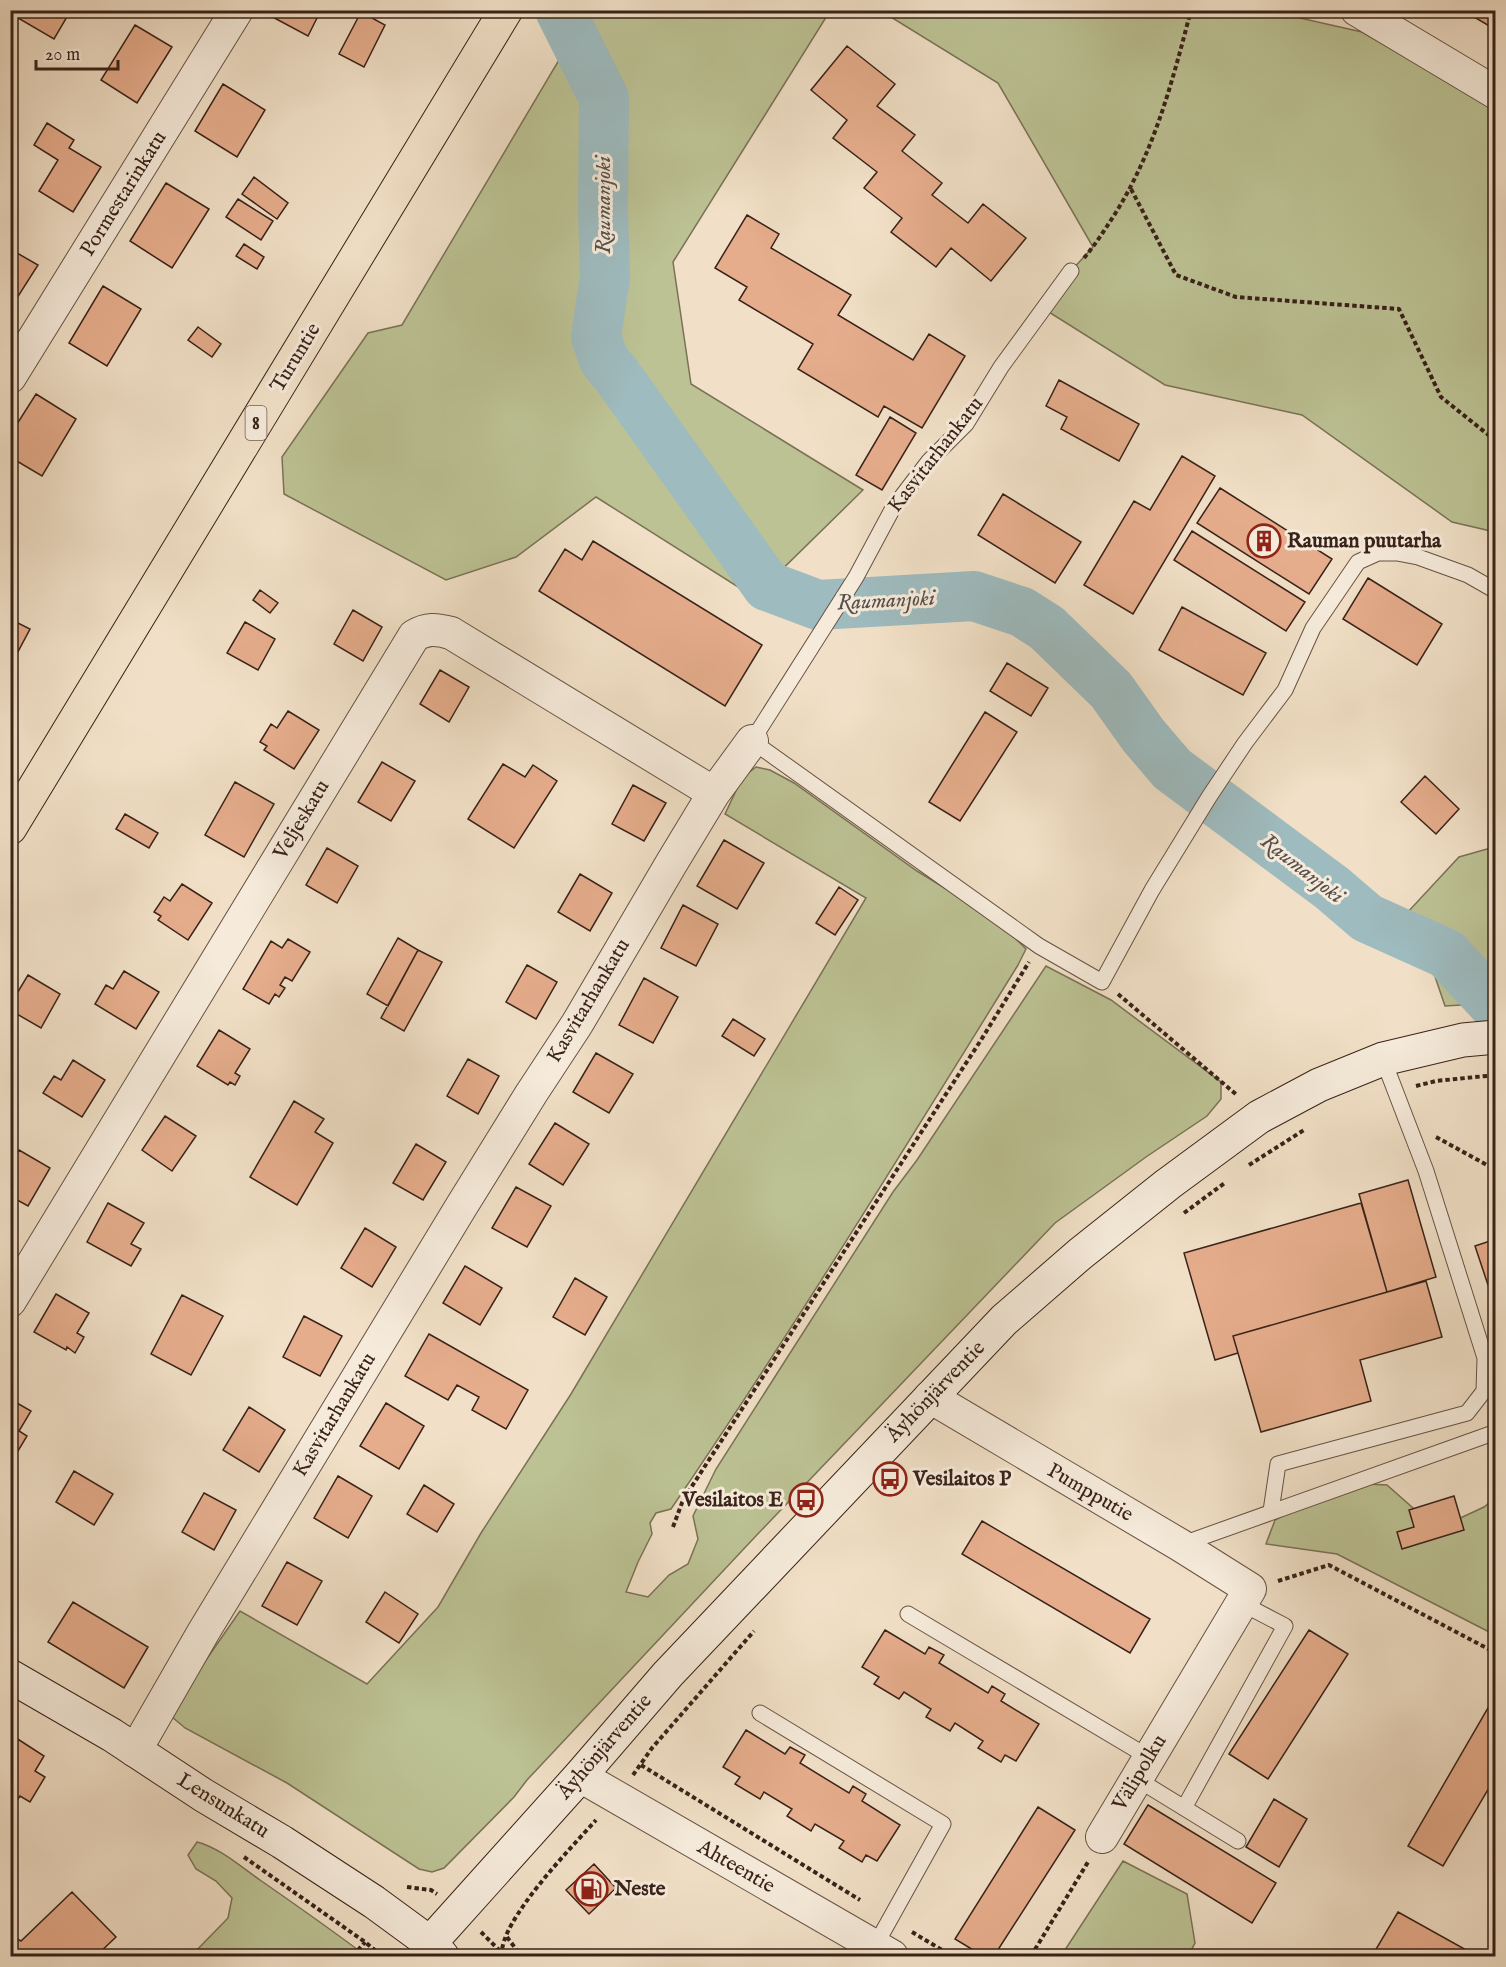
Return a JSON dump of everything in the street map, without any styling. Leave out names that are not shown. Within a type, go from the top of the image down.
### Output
[{"type":"highway","name":"Turuntie","points":[[10,828],[504,14]]},
{"type":"main road","name":"Äyhönjärventie","points":[[436,1950],[668,1674],[1004,1320],[1080,1254],[1168,1184],[1259,1117],[1319,1085],[1383,1059],[1463,1040],[1496,1037]]},
{"type":"main road","name":"Lensunkatu","points":[[10,1676],[112,1735],[365,1896],[436,1950]]},
{"type":"street","name":"Pormestarinkatu","points":[[10,377],[237,10]]},
{"type":"street","points":[[1357,10],[1496,93]]},
{"type":"street","name":"Veljeskatu","points":[[10,1301],[414,636],[425,629],[451,633],[714,793]]},
{"type":"street","name":"Kasvitarhankatu","points":[[135,1751],[204,1631],[297,1478],[519,1113],[577,1024],[670,864],[714,793],[752,741]]},
{"type":"street","name":"Pumpputie","points":[[930,1397],[1180,1545],[1246,1596]]},
{"type":"street","name":"Välipolku","points":[[1102,1837],[1246,1596]]},
{"type":"street","name":"Ahteentie","points":[[580,1776],[883,1951]]},
{"type":"lane","name":"Kasvitarhankatu","points":[[752,741],[855,577],[893,508],[929,461],[966,424],[1001,367],[1071,271]]},
{"type":"lane","points":[[752,741],[1039,946],[1102,982],[1152,891],[1209,797],[1284,690],[1313,628],[1358,562],[1378,554],[1397,553],[1418,557],[1468,575],[1496,591]]},
{"type":"lane","points":[[1271,1511],[1278,1464],[1467,1413],[1484,1391],[1485,1358],[1426,1171],[1383,1059]]},
{"type":"lane","points":[[1180,1545],[1496,1432]]},
{"type":"lane","points":[[1184,1808],[1285,1626],[1246,1596]]},
{"type":"lane","points":[[908,1614],[1143,1769],[1184,1808],[1238,1841]]},
{"type":"lane","points":[[760,1713],[943,1824],[890,1919],[883,1951]]},
{"type":"path","points":[[1071,271],[1094,247],[1131,189],[1145,159],[1170,90],[1191,10]]},
{"type":"path","points":[[1131,189],[1176,275],[1236,297],[1400,309],[1441,397],[1496,441]]},
{"type":"path","points":[[673,1527],[683,1500],[968,1060],[1039,946]]},
{"type":"path","points":[[1102,982],[1229,1086],[1259,1117]]},
{"type":"path","points":[[1395,1091],[1436,1082],[1496,1075]]},
{"type":"path","points":[[1407,1120],[1456,1150],[1496,1170]]},
{"type":"path","points":[[1241,1171],[1308,1128]]},
{"type":"path","points":[[1180,1216],[1233,1177]]},
{"type":"path","points":[[1246,1596],[1329,1564],[1496,1653]]},
{"type":"path","points":[[502,1956],[501,1952],[506,1937],[522,1906],[615,1797],[652,1748],[760,1623]]},
{"type":"path","points":[[641,1765],[952,1956]]},
{"type":"path","points":[[1031,1956],[1102,1837]]},
{"type":"path","points":[[506,1937],[520,1956]]},
{"type":"path","points":[[353,1956],[365,1942]]},
{"type":"green space","points":[[588,11],[830,11],[673,262],[691,384],[863,490],[754,597],[596,497],[516,557],[446,580],[284,494],[282,457],[368,333],[402,325]]},
{"type":"green space","points":[[881,11],[1269,11],[1362,32],[1495,108],[1495,532],[1452,522],[1302,415],[1165,385],[1044,309],[1071,271],[1093,247],[998,83]]},
{"type":"green space","points":[[756,767],[770,770],[794,783],[917,871],[997,920],[1026,949],[890,1171],[760,1375],[671,1509],[656,1513],[650,1523],[652,1534],[626,1592],[648,1597],[669,1575],[688,1564],[698,1539],[693,1516],[716,1469],[893,1192],[917,1160],[1046,966],[1111,1000],[1221,1082],[1221,1099],[1207,1116],[1055,1223],[754,1538],[527,1780],[514,1797],[444,1868],[432,1872],[419,1869],[287,1783],[185,1728],[172,1717],[174,1706],[240,1611],[367,1684],[438,1607],[481,1533],[571,1394],[866,898],[725,814],[742,778]]},
{"type":"green space","points":[[1495,849],[1495,1003],[1445,1006],[1428,956],[1403,927],[1405,915],[1459,857]]},
{"type":"green space","points":[[1347,1483],[1387,1485],[1421,1515],[1454,1521],[1484,1507],[1495,1498],[1495,1635],[1337,1554],[1266,1544],[1275,1520]]},
{"type":"green space","points":[[197,1842],[230,1858],[366,1956],[191,1956],[228,1918],[232,1898],[216,1881],[196,1869],[188,1855]]},
{"type":"green space","points":[[1123,1861],[1187,1894],[1195,1943],[1188,1956],[1061,1956]]},
{"type":"building","points":[[23,10],[71,10],[54,39],[18,18]]},
{"type":"building","points":[[268,10],[321,10],[308,36],[267,14]]},
{"type":"building","points":[[1496,10],[1496,30],[1464,11]]},
{"type":"building","points":[[361,12],[385,25],[364,67],[339,54]]},
{"type":"building","points":[[135,25],[172,47],[137,103],[101,80]]},
{"type":"building","points":[[847,46],[895,84],[877,106],[915,135],[902,151],[942,183],[932,195],[968,223],[983,204],[1026,238],[991,281],[951,248],[936,267],[891,232],[902,218],[864,188],[877,172],[833,138],[847,120],[811,90]]},
{"type":"building","points":[[223,84],[265,110],[237,157],[195,131]]},
{"type":"building","points":[[47,123],[74,140],[69,148],[101,167],[73,212],[39,191],[58,160],[34,145]]},
{"type":"building","points":[[254,177],[288,203],[277,219],[242,194]]},
{"type":"building","points":[[166,183],[209,209],[172,268],[130,241]]},
{"type":"building","points":[[238,199],[273,221],[261,240],[226,217]]},
{"type":"building","points":[[747,215],[779,234],[771,248],[851,295],[838,315],[913,360],[929,334],[965,356],[922,428],[884,406],[878,417],[798,369],[813,344],[739,300],[747,287],[715,268]]},
{"type":"building","points":[[244,244],[264,257],[257,269],[236,256]]},
{"type":"building","points":[[10,249],[38,265],[10,309]]},
{"type":"building","points":[[103,286],[141,309],[107,366],[69,343]]},
{"type":"building","points":[[198,327],[221,344],[212,357],[188,340]]},
{"type":"building","points":[[1059,380],[1139,424],[1119,461],[1061,429],[1067,417],[1046,406]]},
{"type":"building","points":[[36,394],[76,419],[42,476],[10,457],[10,435]]},
{"type":"building","points":[[890,417],[916,433],[882,490],[856,475]]},
{"type":"building","points":[[1182,456],[1215,476],[1133,614],[1084,585],[1134,501],[1150,510]]},
{"type":"building","name":"Rauman puutarha","points":[[1220,488],[1332,559],[1309,594],[1197,523]]},
{"type":"building","points":[[1003,494],[1081,542],[1055,583],[978,535]]},
{"type":"building","points":[[1192,531],[1305,602],[1286,631],[1174,560]]},
{"type":"building","points":[[593,541],[762,645],[725,706],[539,591],[565,549],[582,560]]},
{"type":"building","points":[[1368,578],[1442,624],[1417,665],[1343,619]]},
{"type":"building","points":[[260,590],[278,603],[270,613],[253,600]]},
{"type":"building","points":[[1182,607],[1266,653],[1243,695],[1159,650]]},
{"type":"building","points":[[353,610],[382,627],[363,661],[334,644]]},
{"type":"building","points":[[10,619],[30,629],[13,661],[10,660]]},
{"type":"building","points":[[245,622],[275,639],[258,670],[227,653]]},
{"type":"building","points":[[1007,663],[1048,688],[1031,716],[990,691]]},
{"type":"building","points":[[440,670],[469,687],[449,722],[420,704]]},
{"type":"building","points":[[288,711],[319,730],[294,769],[264,750],[267,746],[260,742],[271,724],[277,728]]},
{"type":"building","points":[[985,712],[1017,732],[960,821],[929,802]]},
{"type":"building","points":[[382,762],[415,781],[391,821],[358,802]]},
{"type":"building","points":[[503,764],[525,777],[533,765],[557,781],[514,848],[468,819]]},
{"type":"building","points":[[1425,776],[1459,809],[1436,834],[1401,802]]},
{"type":"building","points":[[235,782],[274,804],[244,857],[205,835]]},
{"type":"building","points":[[633,785],[666,803],[644,841],[612,824]]},
{"type":"building","points":[[125,814],[158,833],[149,848],[116,829]]},
{"type":"building","points":[[724,840],[764,863],[737,909],[697,886]]},
{"type":"building","points":[[327,848],[358,866],[337,903],[306,885]]},
{"type":"building","points":[[580,874],[612,893],[590,931],[558,912]]},
{"type":"building","points":[[182,884],[212,903],[188,940],[158,920],[161,916],[154,912],[164,897],[170,901]]},
{"type":"building","points":[[839,887],[858,900],[835,935],[816,923]]},
{"type":"building","points":[[683,905],[718,924],[696,966],[661,948]]},
{"type":"building","points":[[398,938],[418,950],[388,1006],[367,994]]},
{"type":"building","points":[[288,939],[310,952],[292,981],[285,977],[280,985],[285,988],[279,997],[275,994],[269,1004],[243,989],[271,941],[282,948]]},
{"type":"building","points":[[418,950],[442,962],[404,1031],[381,1018]]},
{"type":"building","points":[[527,965],[557,982],[536,1019],[506,1002]]},
{"type":"building","points":[[124,971],[159,992],[136,1029],[95,1004],[106,985],[113,989]]},
{"type":"building","points":[[28,975],[60,994],[41,1028],[10,1010],[10,1005]]},
{"type":"building","points":[[644,978],[678,997],[653,1043],[619,1025]]},
{"type":"building","points":[[733,1019],[765,1039],[754,1056],[722,1036]]},
{"type":"building","points":[[219,1030],[250,1049],[235,1073],[240,1076],[235,1085],[230,1082],[228,1085],[197,1066]]},
{"type":"building","points":[[596,1053],[633,1074],[609,1113],[573,1092]]},
{"type":"building","points":[[468,1059],[499,1076],[478,1114],[447,1096]]},
{"type":"building","points":[[73,1060],[105,1080],[82,1117],[43,1093],[54,1076],[61,1080]]},
{"type":"building","points":[[294,1101],[324,1119],[315,1132],[333,1143],[297,1205],[250,1177]]},
{"type":"building","points":[[165,1116],[196,1136],[172,1171],[142,1150]]},
{"type":"building","points":[[555,1123],[589,1144],[563,1185],[529,1164]]},
{"type":"building","points":[[416,1144],[446,1162],[423,1200],[393,1183]]},
{"type":"building","points":[[19,1150],[50,1168],[28,1206],[10,1196],[10,1163]]},
{"type":"building","points":[[1408,1180],[1436,1277],[1387,1292],[1359,1194]]},
{"type":"building","points":[[516,1187],[551,1206],[527,1247],[492,1228]]},
{"type":"building","points":[[108,1203],[144,1223],[131,1244],[141,1249],[131,1266],[87,1242]]},
{"type":"building","points":[[1361,1203],[1387,1292],[1233,1336],[1238,1353],[1215,1360],[1184,1253]]},
{"type":"building","points":[[365,1228],[396,1247],[372,1287],[341,1268]]},
{"type":"building","points":[[1496,1239],[1496,1302],[1494,1303],[1475,1246]]},
{"type":"building","points":[[465,1266],[502,1288],[480,1325],[443,1303]]},
{"type":"building","points":[[575,1278],[607,1297],[585,1335],[553,1317]]},
{"type":"building","points":[[1426,1281],[1442,1337],[1360,1360],[1371,1401],[1261,1432],[1233,1336]]},
{"type":"building","points":[[56,1294],[89,1313],[77,1333],[84,1337],[75,1353],[34,1332]]},
{"type":"building","points":[[182,1295],[223,1316],[191,1375],[151,1354]]},
{"type":"building","points":[[304,1316],[342,1336],[320,1376],[283,1357]]},
{"type":"building","points":[[429,1334],[528,1390],[506,1429],[472,1410],[479,1397],[457,1385],[448,1400],[405,1376]]},
{"type":"building","points":[[10,1399],[31,1411],[19,1431],[27,1436],[18,1451],[10,1446]]},
{"type":"building","points":[[386,1403],[424,1426],[399,1469],[360,1446]]},
{"type":"building","points":[[249,1407],[285,1430],[259,1472],[223,1450]]},
{"type":"building","points":[[74,1471],[113,1494],[94,1525],[56,1502]]},
{"type":"building","points":[[338,1476],[372,1496],[348,1538],[314,1518]]},
{"type":"building","points":[[424,1485],[454,1504],[437,1532],[407,1514]]},
{"type":"building","points":[[204,1493],[236,1510],[214,1550],[182,1532]]},
{"type":"building","points":[[1454,1496],[1464,1530],[1402,1549],[1397,1532],[1414,1527],[1409,1510]]},
{"type":"building","points":[[982,1521],[1150,1619],[1130,1653],[962,1554]]},
{"type":"building","points":[[287,1562],[322,1581],[297,1625],[262,1606]]},
{"type":"building","points":[[385,1592],[418,1614],[399,1643],[366,1622]]},
{"type":"building","points":[[73,1602],[148,1647],[124,1688],[48,1642]]},
{"type":"building","points":[[885,1630],[925,1654],[929,1647],[944,1655],[939,1663],[988,1693],[992,1686],[1005,1694],[1001,1701],[1039,1724],[1016,1761],[1005,1755],[1001,1762],[978,1748],[983,1741],[955,1723],[950,1731],[926,1717],[931,1709],[904,1692],[899,1699],[874,1684],[879,1677],[862,1667]]},
{"type":"building","points":[[1309,1630],[1348,1654],[1268,1779],[1229,1754]]},
{"type":"building","points":[[1496,1694],[1496,1776],[1443,1866],[1408,1846]]},
{"type":"building","points":[[746,1730],[785,1754],[790,1747],[805,1755],[800,1763],[849,1793],[853,1786],[866,1794],[862,1801],[900,1825],[877,1861],[866,1855],[862,1862],[839,1848],[844,1841],[815,1824],[811,1831],[787,1816],[792,1809],[764,1792],[760,1799],[735,1784],[740,1777],[723,1767]]},
{"type":"building","points":[[10,1734],[44,1756],[35,1771],[45,1777],[30,1802],[20,1796],[16,1802],[10,1798]]},
{"type":"building","points":[[1274,1799],[1307,1819],[1279,1867],[1246,1847]]},
{"type":"building","points":[[1148,1805],[1276,1883],[1252,1923],[1124,1844]]},
{"type":"building","points":[[1038,1807],[1075,1830],[994,1956],[983,1956],[955,1939]]},
{"type":"building","name":"Neste","points":[[594,1864],[616,1888],[589,1914],[566,1890]]},
{"type":"building","points":[[72,1892],[116,1937],[96,1956],[10,1956],[10,1935],[21,1941]]},
{"type":"building","points":[[1398,1912],[1477,1956],[1372,1956]]},
{"type":"waterway","name":"Raumanjoki","points":[[560,10],[604,98],[605,276],[596,337],[604,360],[767,586],[818,605],[974,596],[1022,612],[1047,628],[1111,690],[1143,735],[1172,769],[1332,888],[1367,918],[1447,954],[1496,1007]]},
{"type":"place","name":"Rauman puutarha","points":[[1264,541]]},
{"type":"place","name":"Vesilaitos P","points":[[890,1479]]},
{"type":"place","name":"Vesilaitos E","points":[[806,1500]]},
{"type":"place","name":"Neste","points":[[591,1889]]}]
